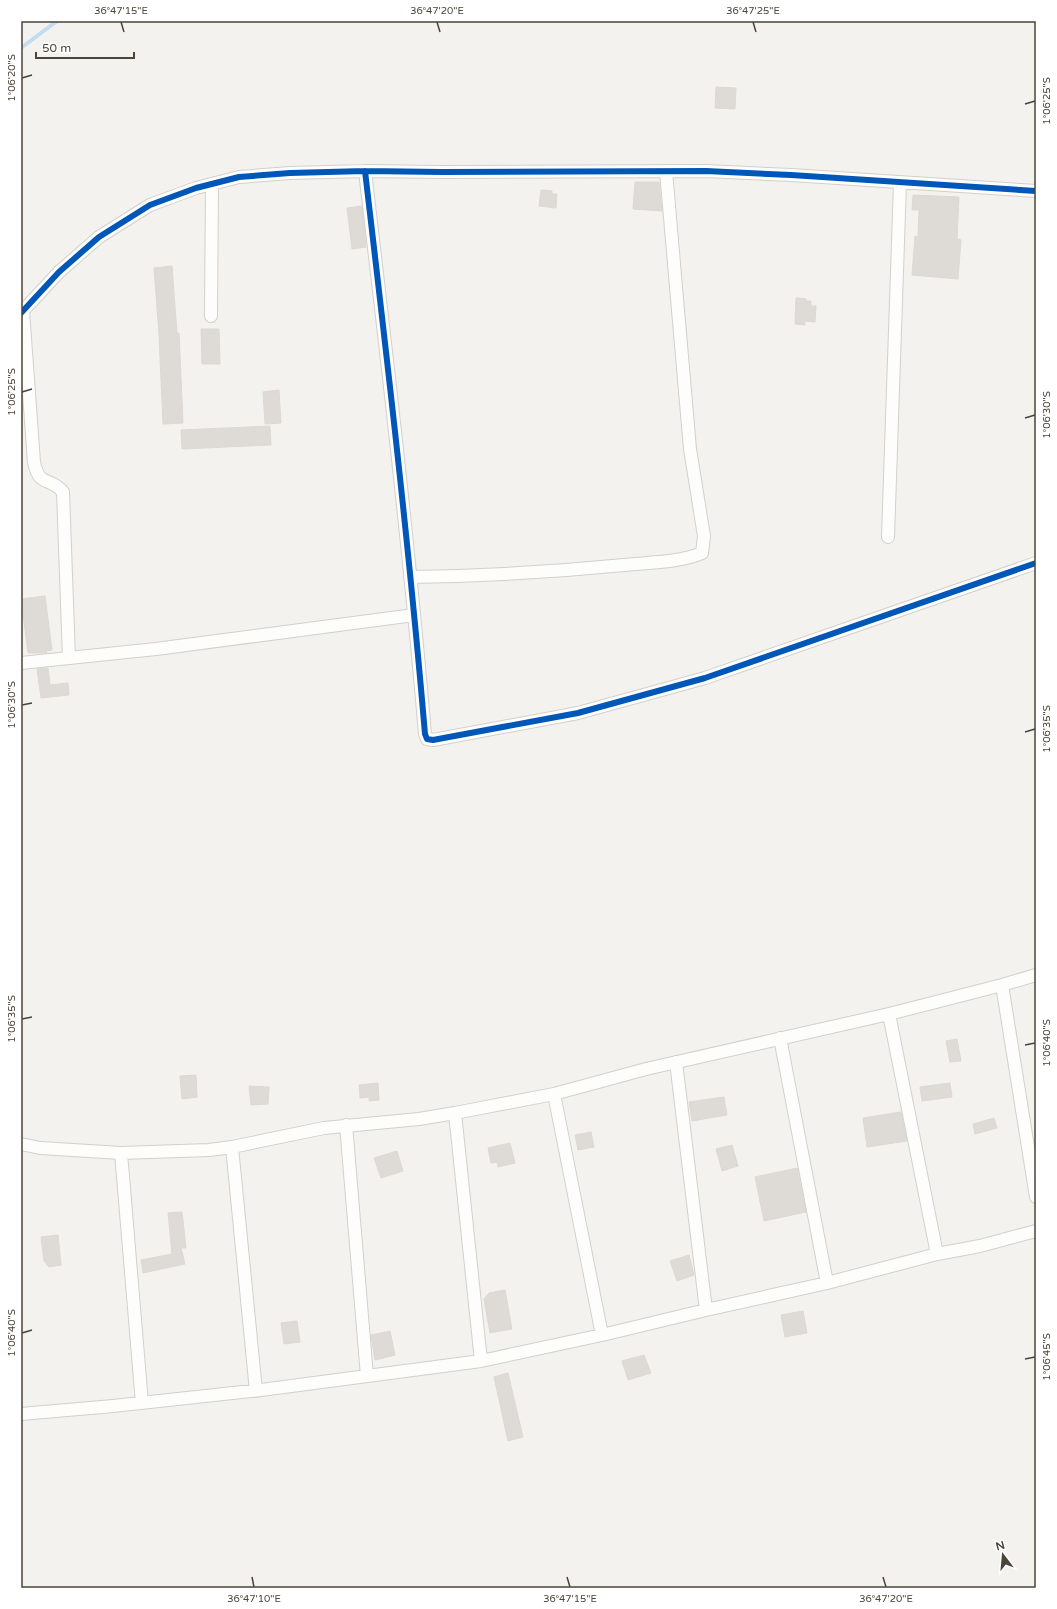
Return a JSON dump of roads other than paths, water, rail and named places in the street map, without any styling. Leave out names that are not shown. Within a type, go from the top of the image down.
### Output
[{"type":"street","points":[[365,171],[394,424],[425,734],[427,739],[434,740],[578,713],[705,678],[1036,563]]},
{"type":"street","points":[[69,658],[63,492],[58,485],[42,480],[36,472],[22,312],[59,272],[99,237],[150,205],[212,184],[239,177],[290,173],[365,171],[706,171],[1036,191]]},
{"type":"street","points":[[410,577],[458,576],[610,566],[688,559],[702,553],[704,536],[690,449],[666,171]]},
{"type":"street","points":[[888,537],[900,183]]},
{"type":"street","points":[[211,316],[212,184]]},
{"type":"street","points":[[21,663],[156,649],[414,615]]},
{"type":"street","points":[[21,1144],[40,1148],[121,1154],[209,1150],[232,1147],[279,1136],[346,1125],[419,1119],[554,1094],[676,1062],[889,1014],[1036,975]]},
{"type":"street","points":[[1002,985],[1036,1197]]},
{"type":"street","points":[[889,1014],[937,1254]]},
{"type":"street","points":[[780,1038],[827,1283]]},
{"type":"street","points":[[676,1062],[706,1310]]},
{"type":"street","points":[[554,1094],[602,1336]]},
{"type":"street","points":[[455,1113],[481,1361]]},
{"type":"street","points":[[346,1125],[367,1376]]},
{"type":"street","points":[[232,1147],[256,1391]]},
{"type":"street","points":[[121,1154],[142,1403]]},
{"type":"street","points":[[21,1414],[256,1391],[481,1361],[602,1336],[706,1310],[827,1283],[937,1254],[980,1246],[1036,1231]]},
{"type":"waterway","points":[[21,48],[57,21]]}]
